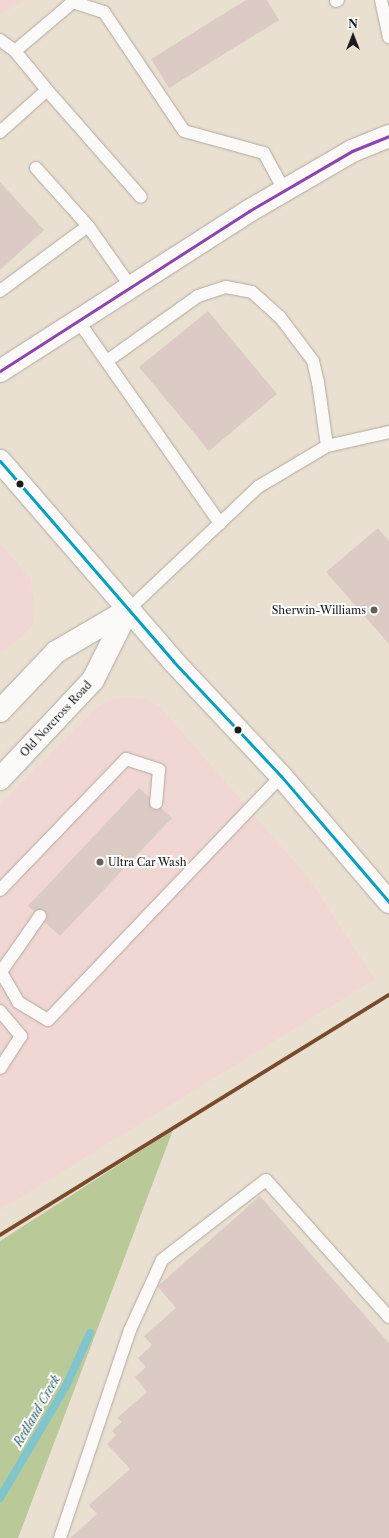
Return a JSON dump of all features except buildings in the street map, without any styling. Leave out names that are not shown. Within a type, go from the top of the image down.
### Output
[{"type":"main road","points":[[0,371],[284,190],[352,151],[389,136]]},
{"type":"main road","points":[[0,461],[128,610],[281,776],[384,897]]},
{"type":"main road","points":[[0,711],[56,652],[128,610]]},
{"type":"main road","name":"Old Norcross Road","points":[[0,779],[93,680],[128,610]]},
{"type":"lane","points":[[381,0],[389,38]]},
{"type":"lane","points":[[15,51],[73,2],[104,12],[184,131],[264,153],[284,190]]},
{"type":"lane","points":[[0,40],[15,51],[47,90],[141,197]]},
{"type":"lane","points":[[0,132],[47,90]]},
{"type":"lane","points":[[36,168],[88,226],[130,287]]},
{"type":"lane","points":[[0,291],[88,226]]},
{"type":"lane","points":[[107,361],[198,296],[226,287],[252,292],[280,317],[312,361],[321,397],[327,446]]},
{"type":"lane","points":[[79,322],[220,523]]},
{"type":"lane","points":[[128,610],[258,487],[327,446],[389,432]]},
{"type":"lane","points":[[0,890],[126,759],[159,770],[156,803]]},
{"type":"lane","points":[[40,916],[1,972],[18,1002],[48,1020],[281,776]]},
{"type":"lane","points":[[0,1011],[21,1036],[0,1068]]},
{"type":"lane","points":[[60,1538],[130,1330],[162,1260],[266,1180],[389,1317]]},
{"type":"shaded area","points":[[0,0],[25,0],[0,15]]},
{"type":"shaded area","points":[[0,544],[30,578],[35,608],[33,625],[23,636],[0,652]]},
{"type":"shaded area","points":[[129,697],[145,699],[160,707],[307,876],[375,979],[0,1210],[0,805],[93,711],[110,700]]},
{"type":"green space","points":[[173,1130],[18,1538],[0,1538],[0,1241]]},
{"type":"waterway","name":"Redland Creek","points":[[0,1498],[66,1386],[90,1333]]},
{"type":"transit line","points":[[0,371],[249,211],[352,151],[389,136]]},
{"type":"transit line","points":[[0,461],[173,661],[281,776],[389,902]]},
{"type":"transit line","points":[[0,1235],[389,995]]},
{"type":"place","name":"Sherwin-Williams","points":[[374,610]]},
{"type":"place","name":"Ultra Car Wash","points":[[100,862]]}]
